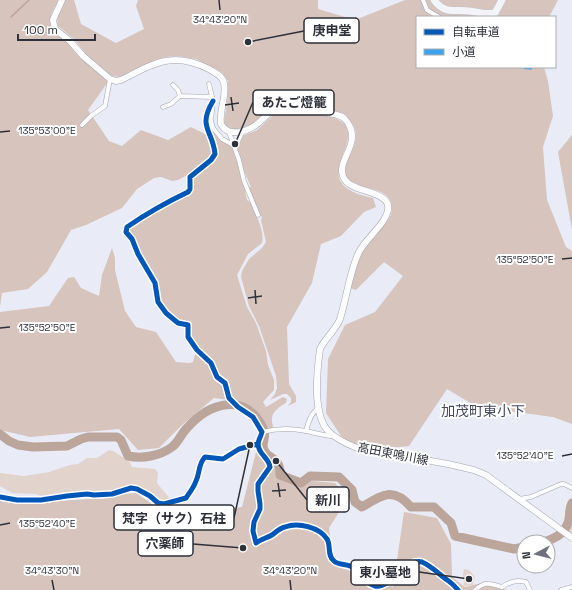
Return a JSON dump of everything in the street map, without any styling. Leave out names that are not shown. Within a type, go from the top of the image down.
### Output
[{"type":"main road","points":[[62,0],[53,20],[54,27],[110,80],[121,80],[166,60],[177,59],[195,63],[220,76],[224,82],[223,103],[220,119],[224,128],[229,132]]},
{"type":"main road","points":[[434,0],[438,5],[448,11],[467,10],[487,15],[495,13],[502,0]]},
{"type":"main road","name":"高田東鳴川線","points":[[229,132],[250,129],[260,123],[284,100],[297,101],[311,109],[334,114],[344,118],[350,126],[352,133],[351,147],[342,169],[344,179],[356,188],[378,194],[383,197],[389,209],[385,217],[364,243],[359,253],[348,283],[340,320],[320,349],[317,384],[319,408],[324,424],[328,430],[346,444],[357,448],[448,464],[474,470],[486,475],[572,538]]},
{"type":"street","points":[[423,0],[427,10],[437,16]]},
{"type":"street","points":[[82,125],[91,116],[105,106],[110,80]]},
{"type":"street","points":[[209,84],[213,99],[211,121],[213,128],[222,139],[233,145]]},
{"type":"street","points":[[174,85],[180,96]]},
{"type":"street","points":[[163,107],[171,104],[180,96],[213,99]]},
{"type":"street","points":[[213,99],[207,110],[205,120],[215,150],[212,160],[190,176],[190,189],[188,192],[137,220],[127,227],[126,232],[132,239],[138,254],[155,283],[158,302],[166,313],[178,323],[188,325],[188,337],[197,350],[211,363],[217,377],[225,383],[229,398],[253,418],[262,432]]},
{"type":"street","points":[[233,145],[236,144],[243,131]]},
{"type":"street","points":[[229,132],[239,160],[244,181],[258,215]]},
{"type":"street","points":[[306,431],[310,420],[319,408]]},
{"type":"street","points":[[262,432],[281,428],[306,431],[326,436],[335,436]]},
{"type":"street","points":[[262,432],[258,444],[259,450],[270,462],[270,467],[258,484],[260,509],[254,522],[253,531],[256,543],[285,527],[293,525],[306,526],[321,533],[327,539],[331,557],[335,562],[352,567],[367,583],[375,586],[382,585],[387,583],[402,570],[418,562],[422,562],[452,582],[458,590]]},
{"type":"street","points":[[0,497],[17,500],[41,500],[67,496],[106,495],[131,488],[137,489],[150,496],[158,503],[164,504],[186,498],[196,481],[200,471],[201,461],[205,457],[223,459],[239,449],[258,444]]},
{"type":"street","points":[[519,498],[531,497],[561,484],[572,488]]},
{"type":"street","points":[[474,590],[481,585],[489,583],[502,587],[512,581],[522,580],[526,582],[530,590]]},
{"type":"street","points":[[561,590],[572,587]]},
{"type":"shaded area","points":[[0,0],[59,0],[53,9],[50,19],[52,29],[89,62],[108,82],[88,110],[109,141],[122,146],[141,130],[168,140],[191,127],[207,135],[213,155],[197,170],[178,180],[172,181],[161,177],[154,178],[137,189],[122,208],[86,225],[71,230],[47,272],[28,289],[2,293],[0,307]]},
{"type":"shaded area","points":[[65,0],[74,0],[81,24],[116,43],[144,29],[136,6],[138,0],[318,0],[318,9],[355,20],[405,0],[558,0],[550,16],[416,16],[416,68],[544,68],[548,81],[553,116],[543,147],[547,200],[566,247],[572,251],[572,424],[553,417],[477,407],[447,389],[409,446],[381,449],[358,445],[341,436],[326,413],[328,359],[345,325],[375,312],[403,276],[384,262],[356,290],[350,288],[361,255],[392,213],[390,200],[386,195],[352,182],[347,177],[345,172],[346,166],[356,138],[352,123],[343,113],[316,107],[292,96],[285,97],[278,101],[259,119],[251,124],[242,128],[231,129],[226,126],[224,122],[227,104],[228,81],[222,73],[196,59],[177,56],[166,57],[154,61],[120,77],[112,76],[86,54],[73,38],[58,26],[58,16]]},
{"type":"shaded area","points":[[287,105],[296,106],[315,114],[332,117],[339,120],[347,128],[348,139],[338,172],[341,182],[352,191],[373,198],[376,207],[364,212],[341,236],[321,244],[312,283],[287,327],[289,384],[296,396],[296,402],[288,406],[291,402],[291,398],[287,394],[283,394],[270,400],[275,394],[277,388],[276,376],[259,326],[249,306],[241,277],[242,271],[249,259],[262,248],[266,242],[261,220],[262,217],[259,214],[247,187],[251,187],[236,147],[240,143],[242,136],[257,130],[280,109]]},
{"type":"shaded area","points":[[209,114],[214,133],[231,146],[236,154],[247,200],[250,202],[259,222],[263,238],[262,243],[248,254],[237,275],[247,307],[256,323],[266,351],[268,365],[274,380],[274,390],[263,402],[266,407],[283,397],[287,399],[286,403],[274,412],[272,418],[273,428],[263,430],[231,398],[225,381],[218,375],[211,360],[200,350],[190,336],[191,326],[188,322],[178,321],[164,309],[158,296],[155,282],[128,232],[139,221],[147,216],[191,193],[192,178],[215,159],[217,151],[207,123]]},
{"type":"shaded area","points":[[572,135],[572,230],[558,152]]},
{"type":"shaded area","points":[[112,248],[115,258],[115,270],[125,311],[136,327],[156,332],[176,362],[193,362],[196,351],[208,363],[214,377],[224,388],[226,398],[229,400],[214,398],[183,424],[159,448],[138,450],[119,429],[30,437],[0,430],[0,312],[49,306],[68,278],[74,277],[81,288],[99,296],[102,275]]},
{"type":"shaded area","points":[[109,450],[129,461],[132,467],[155,469],[158,473],[157,483],[171,500],[163,503],[138,488],[103,494],[81,493],[46,498],[36,494],[12,493],[0,486],[0,473],[24,476],[49,472],[78,464],[87,458],[97,458]]},
{"type":"shaded area","points":[[256,452],[278,463],[278,478],[335,483],[348,498],[329,528],[334,565],[393,587],[404,512],[437,518],[451,544],[452,577],[465,587],[486,582],[507,590],[0,590],[0,499],[39,502],[108,498],[122,494],[136,493],[162,511],[168,535],[215,509],[242,507]]},
{"type":"shaded area","points":[[572,497],[572,534],[562,527],[569,501]]},
{"type":"shaded area","points":[[464,569],[469,570],[475,577],[473,585],[464,586]]},
{"type":"waterway","points":[[11,17],[29,0]]},
{"type":"waterway","points":[[0,434],[9,441],[18,445],[33,447],[67,446],[88,437],[117,437],[121,440],[128,456],[145,457],[162,453],[172,447],[187,428],[206,412],[216,407],[237,405],[247,409],[255,416],[263,428],[265,432],[263,446],[264,451],[276,461],[280,468],[280,475],[301,483],[310,476],[339,477],[352,490],[355,502],[362,507],[382,496],[399,496],[411,507],[434,507],[451,523],[455,536],[516,549]]},
{"type":"waterway","points":[[556,536],[563,531],[568,523],[572,503]]},
{"type":"cycle path","points":[[213,101],[208,110],[206,123],[212,139],[215,154],[211,160],[190,177],[190,189],[188,192],[134,222],[127,227],[126,232],[132,239],[138,254],[155,283],[158,302],[166,313],[178,323],[188,325],[188,337],[197,350],[211,363],[217,377],[225,383],[229,398],[238,407],[253,417],[262,432],[258,447],[268,461],[270,467],[258,484],[260,509],[254,522],[253,531],[256,543],[283,528],[302,525],[319,531],[328,541],[332,559],[338,564],[352,566],[371,585],[381,586],[387,583],[410,564],[422,562],[435,570],[458,590]]},
{"type":"cycle path","points":[[0,497],[17,500],[41,500],[87,494],[112,494],[131,488],[137,489],[150,496],[158,503],[164,504],[186,498],[192,490],[201,463],[205,457],[223,459],[239,449],[258,444]]},
{"type":"place","name":"庚申堂","points":[[248,42]]},
{"type":"place","name":"あたご燈籠","points":[[235,144]]},
{"type":"place","name":"梵字（サク）石柱","points":[[250,445]]},
{"type":"place","name":"新川","points":[[276,461]]},
{"type":"place","name":"穴薬師","points":[[243,548]]},
{"type":"place","name":"東小墓地","points":[[469,579]]},
{"type":"district","name":"加茂町東小下","points":[[483,411]]}]
